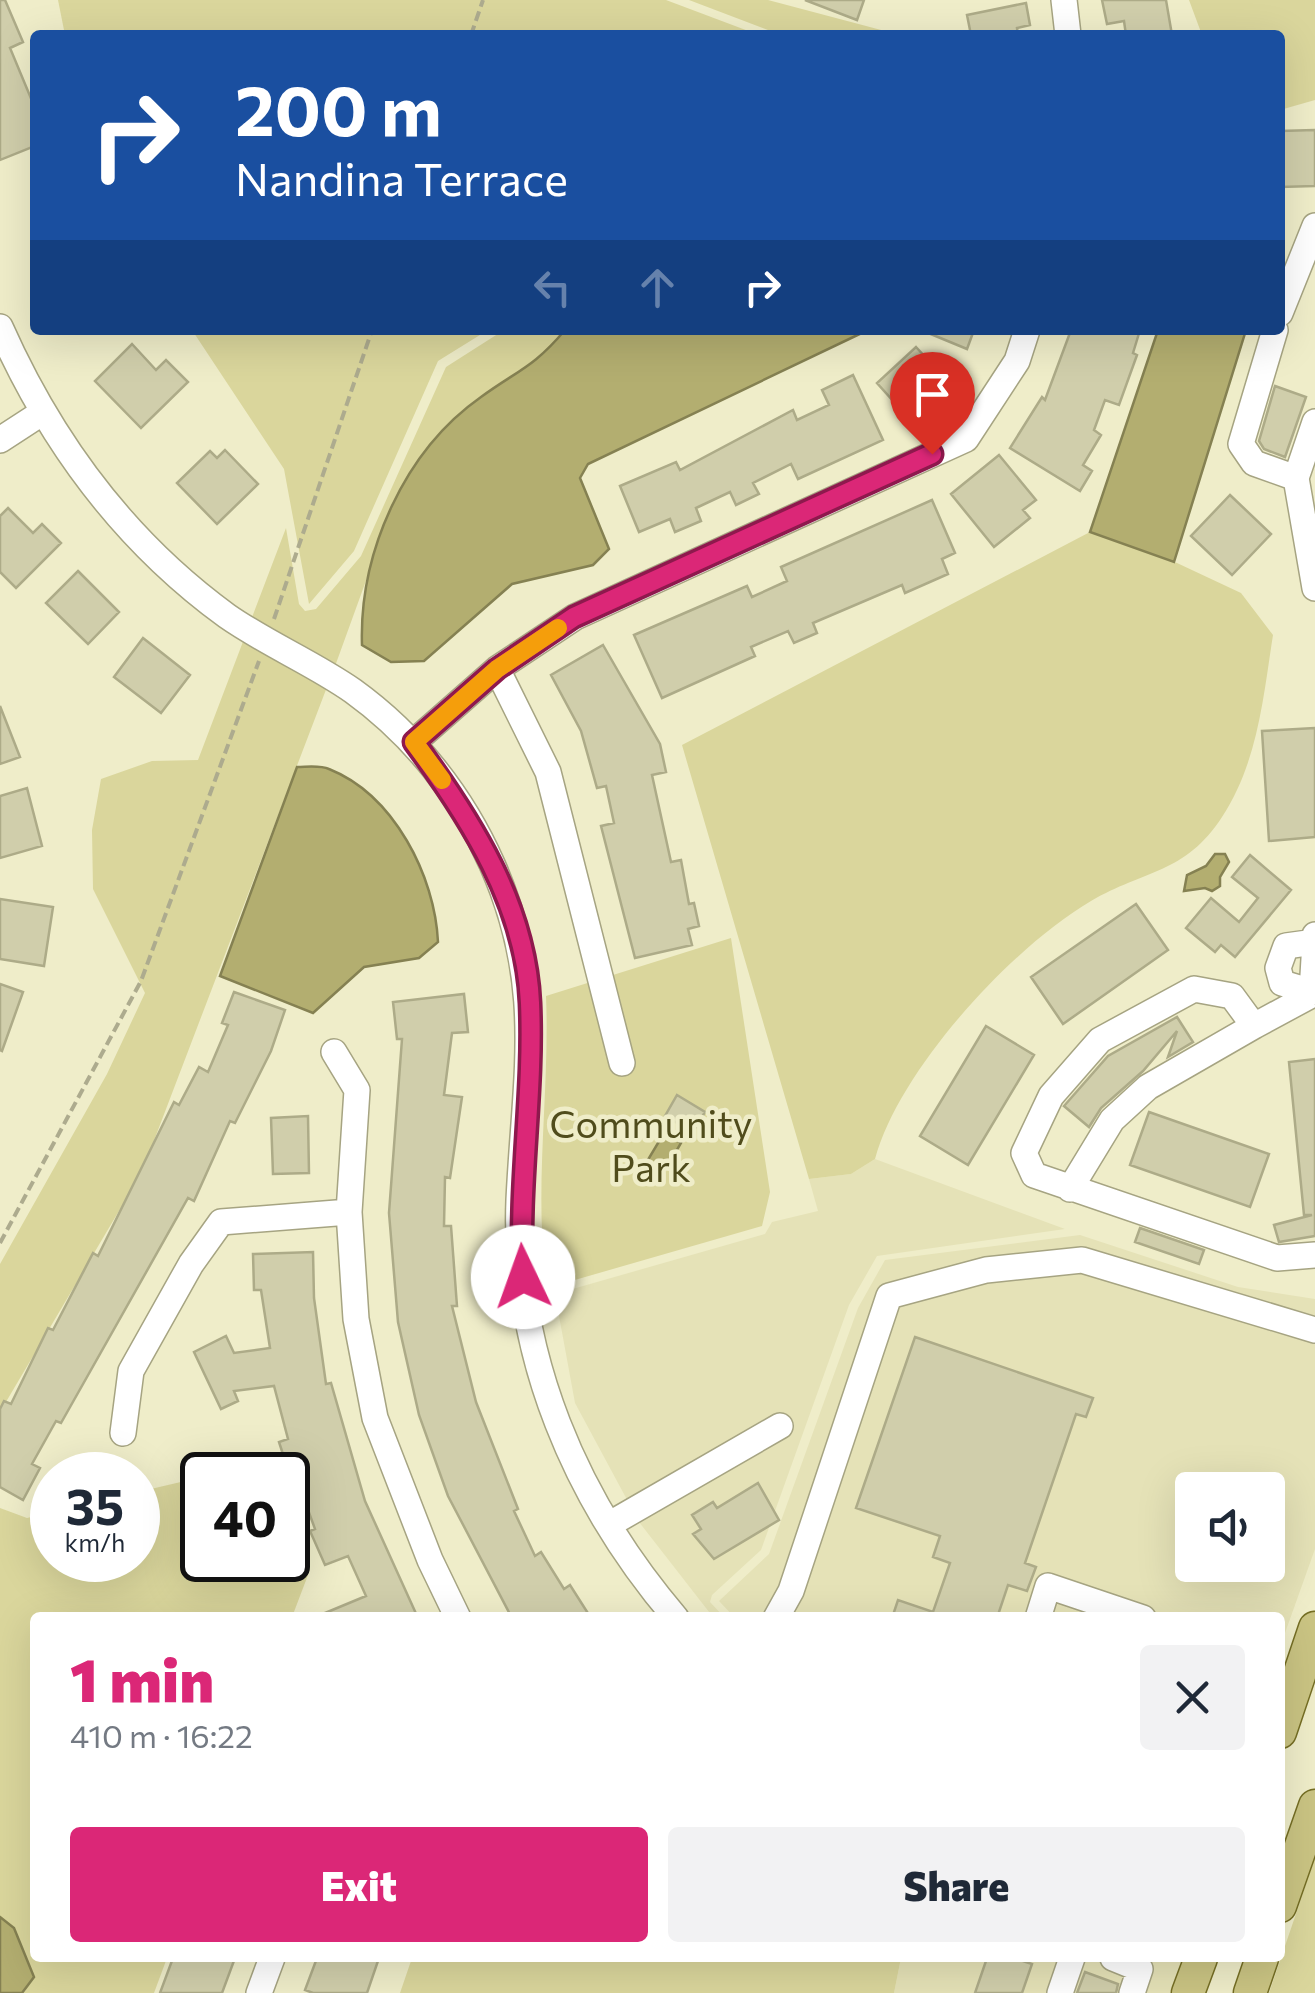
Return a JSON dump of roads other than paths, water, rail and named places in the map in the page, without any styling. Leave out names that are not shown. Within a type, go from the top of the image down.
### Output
[{"type":"main road","points":[[1285,1699],[1290,1666],[1315,1628]]},
{"type":"main road","points":[[1285,1892],[1315,1806]]},
{"type":"main road","points":[[1188,1993],[1200,1962]]},
{"type":"main road","points":[[1250,1993],[1261,1962]]},
{"type":"street","points":[[1064,0],[1067,30]]},
{"type":"street","points":[[1285,300],[1315,226]]},
{"type":"street","points":[[0,326],[43,412],[99,496],[167,567],[228,616],[352,690],[414,742],[464,809],[493,865],[518,937],[530,1000],[519,1204],[523,1277],[538,1363],[552,1417],[576,1473],[668,1612]]},
{"type":"street","points":[[414,742],[497,669],[574,617],[966,439],[1017,361],[1025,335]]},
{"type":"street","points":[[1274,335],[1241,444],[1254,464],[1296,478]]},
{"type":"street","points":[[0,440],[43,412]]},
{"type":"street","points":[[1315,422],[1296,478],[1309,516],[1315,588]]},
{"type":"street","points":[[497,669],[548,772],[622,1063]]},
{"type":"street","points":[[1315,938],[1313,992],[1282,983],[1278,968],[1286,946],[1315,938]]},
{"type":"street","points":[[1254,1026],[1232,996],[1194,988],[1100,1040],[1051,1096],[1024,1153],[1034,1175],[1070,1189],[1277,1258],[1315,1255]]},
{"type":"street","points":[[1070,1189],[1112,1120],[1148,1087],[1313,992]]},
{"type":"street","points":[[334,1052],[357,1090],[349,1212],[356,1319],[374,1418],[430,1560],[455,1612]]},
{"type":"street","points":[[123,1433],[131,1371],[191,1264],[221,1222],[349,1212]]},
{"type":"street","points":[[779,1612],[790,1591],[889,1296],[986,1270],[1082,1260],[1315,1330]]},
{"type":"street","points":[[610,1524],[780,1426]]},
{"type":"street","points":[[1040,1612],[1048,1586],[1125,1612]]},
{"type":"street","points":[[260,1993],[271,1962]]},
{"type":"street","points":[[1060,1993],[1071,1962]]},
{"type":"street","points":[[1124,1962],[1140,1968],[1132,1993]]},
{"type":"park label","name":"Community Park","points":[[651,1144]]}]
